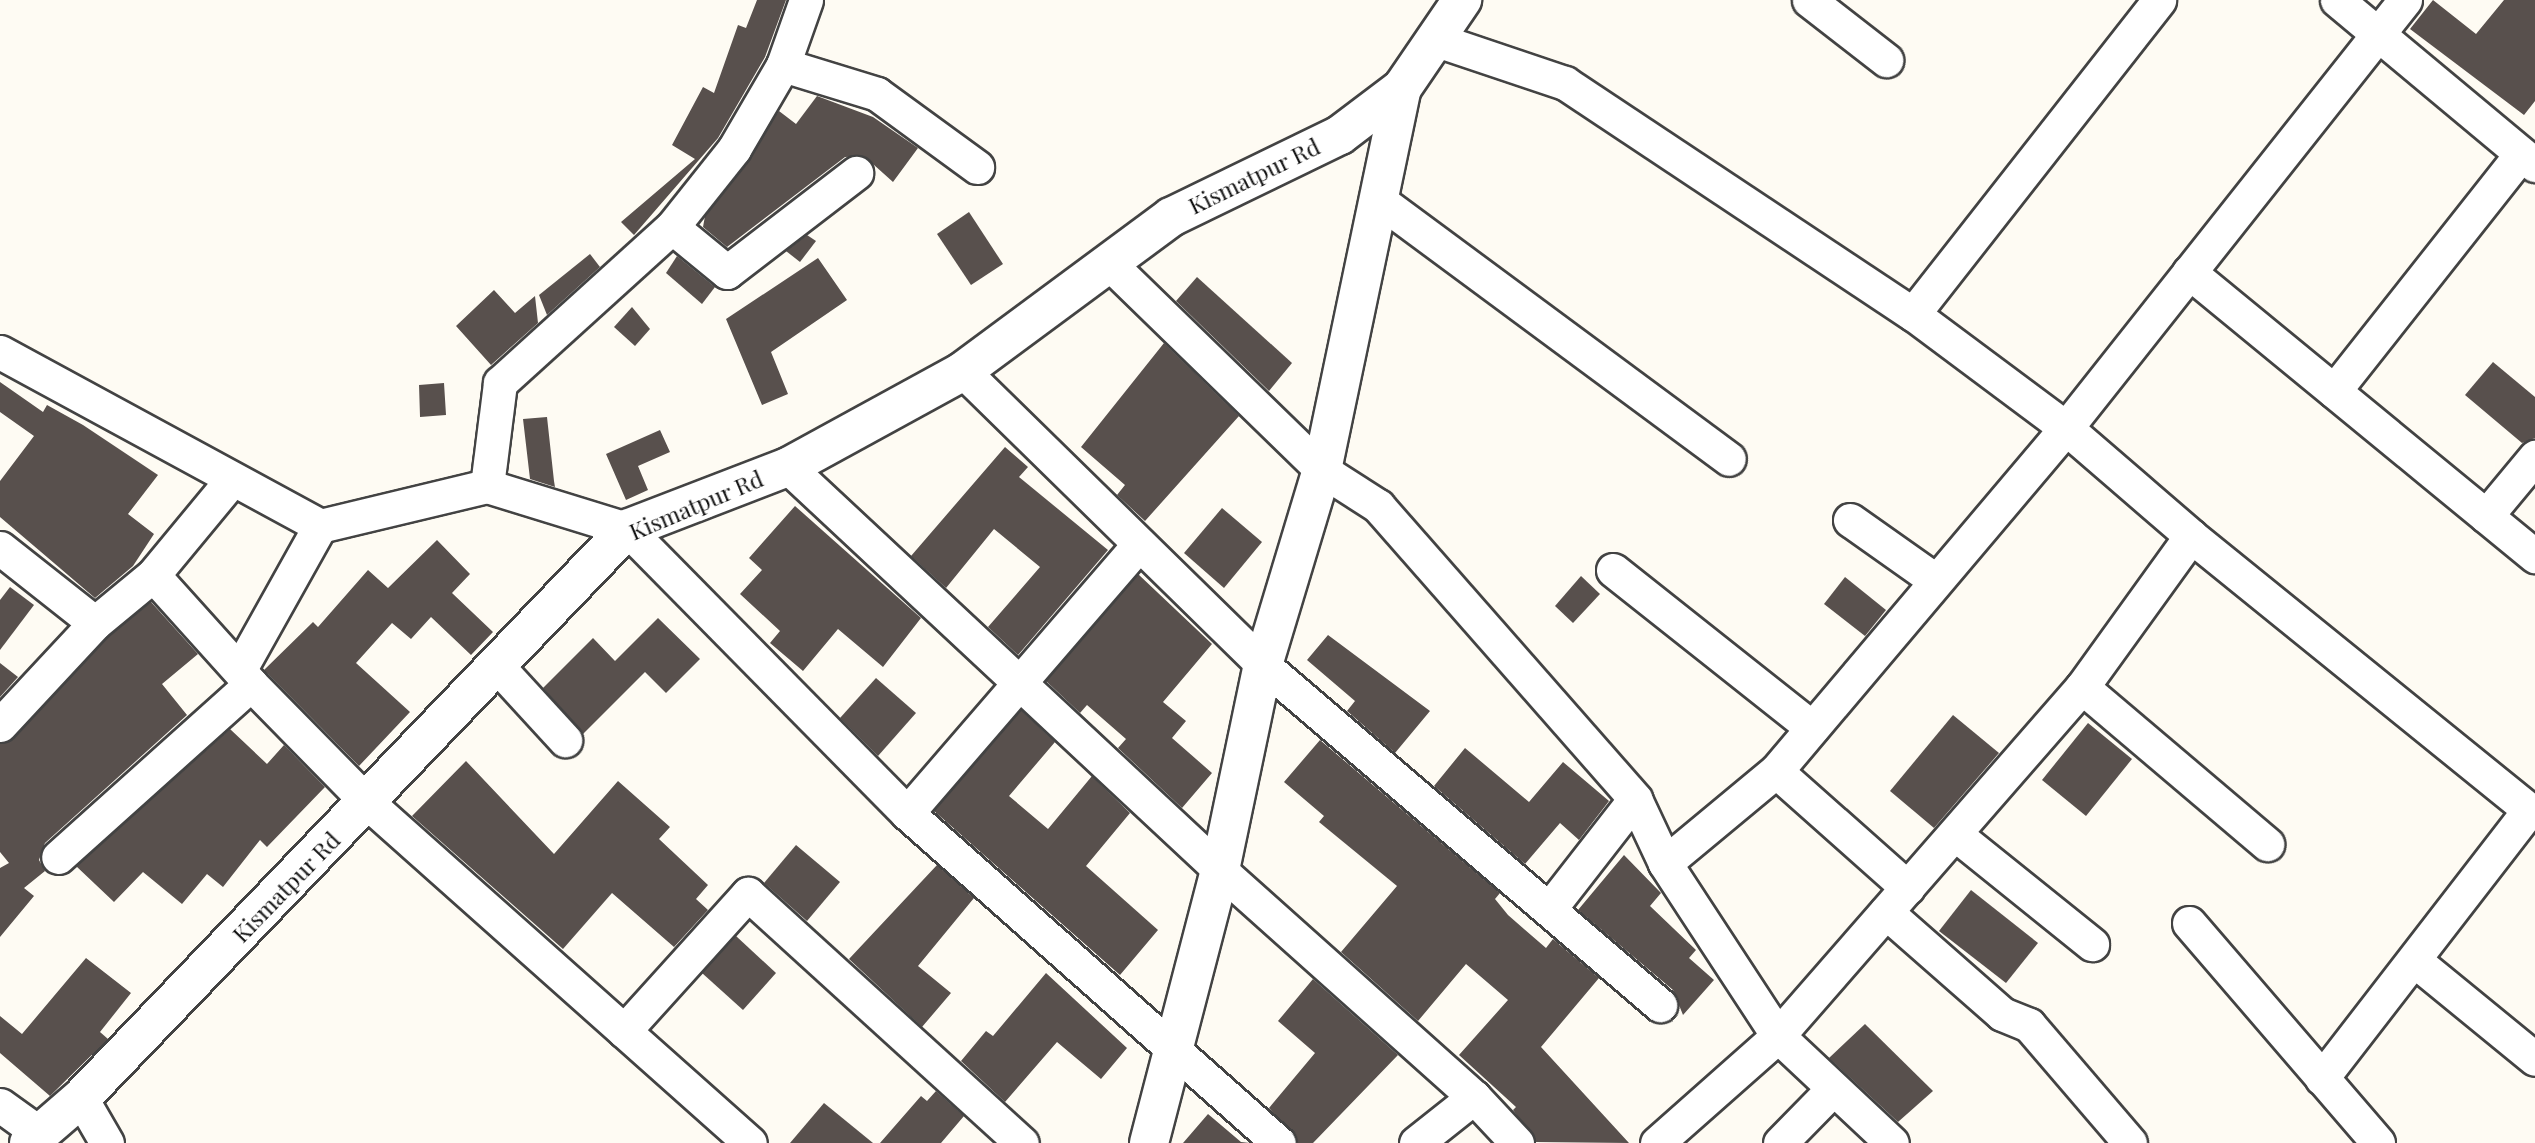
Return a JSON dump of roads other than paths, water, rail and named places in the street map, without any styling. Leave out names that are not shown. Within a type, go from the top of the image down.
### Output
[{"type":"street","points":[[487,485],[500,383],[672,227],[734,149],[783,65],[806,0]]},
{"type":"street","name":"Kismatpur Rd","points":[[34,1138],[81,1098],[499,668],[627,529],[788,467],[963,371],[1109,263],[1222,187],[1339,135],[1402,88],[1440,41],[1462,0]]},
{"type":"street","points":[[1810,0],[1886,60]]},
{"type":"street","points":[[1913,314],[2160,0]]},
{"type":"street","points":[[2334,391],[2528,160],[2337,0]]},
{"type":"street","points":[[1665,863],[1776,771],[2066,428],[2404,0]]},
{"type":"street","points":[[1440,41],[1565,83],[1913,314],[2066,428],[2191,536],[2533,809],[2322,1078]]},
{"type":"street","points":[[783,65],[877,94],[977,167]]},
{"type":"street","points":[[1149,1143],[1220,870],[1263,665],[1322,470],[1402,88]]},
{"type":"street","points":[[672,227],[727,272],[856,173]]},
{"type":"street","points":[[1379,200],[1729,459]]},
{"type":"street","points":[[1109,263],[1322,470],[1378,506],[1421,550],[1635,799],[1665,863],[1778,1036],[1830,1092],[1892,1143]]},
{"type":"street","points":[[2189,272],[2535,556]]},
{"type":"street","points":[[0,352],[230,482],[320,526],[487,485],[627,529],[908,813],[1279,1143]]},
{"type":"street","points":[[963,371],[1263,665],[1550,908],[1660,1005]]},
{"type":"street","points":[[2486,516],[2535,457]]},
{"type":"street","points":[[788,467],[1220,870],[1474,1097],[1517,1143]]},
{"type":"street","points":[[0,726],[95,623],[153,575],[230,482]]},
{"type":"street","points":[[1850,520],[1935,580]]},
{"type":"street","points":[[58,857],[245,677],[320,526]]},
{"type":"street","points":[[1657,1143],[1778,1036],[2082,687],[2191,536]]},
{"type":"street","points":[[908,813],[1138,545]]},
{"type":"street","points":[[0,548],[95,623]]},
{"type":"street","points":[[1613,570],[1812,728]]},
{"type":"street","points":[[153,575],[245,677],[368,803],[750,1143]]},
{"type":"street","points":[[499,668],[565,740]]},
{"type":"street","points":[[2082,687],[2267,844]]},
{"type":"street","points":[[1776,771],[2002,1014],[2028,1025],[2130,1143]]},
{"type":"street","points":[[1550,908],[1635,799]]},
{"type":"street","points":[[1955,834],[2092,944]]},
{"type":"street","points":[[624,1031],[748,894],[1004,1137]]},
{"type":"street","points":[[2189,923],[2378,1143]]},
{"type":"street","points":[[2414,960],[2535,1059]]},
{"type":"street","points":[[1780,1143],[1830,1092]]},
{"type":"street","points":[[1416,1143],[1474,1097]]},
{"type":"street","points":[[81,1098],[107,1143]]},
{"type":"street","points":[[0,1105],[34,1138]]}]
